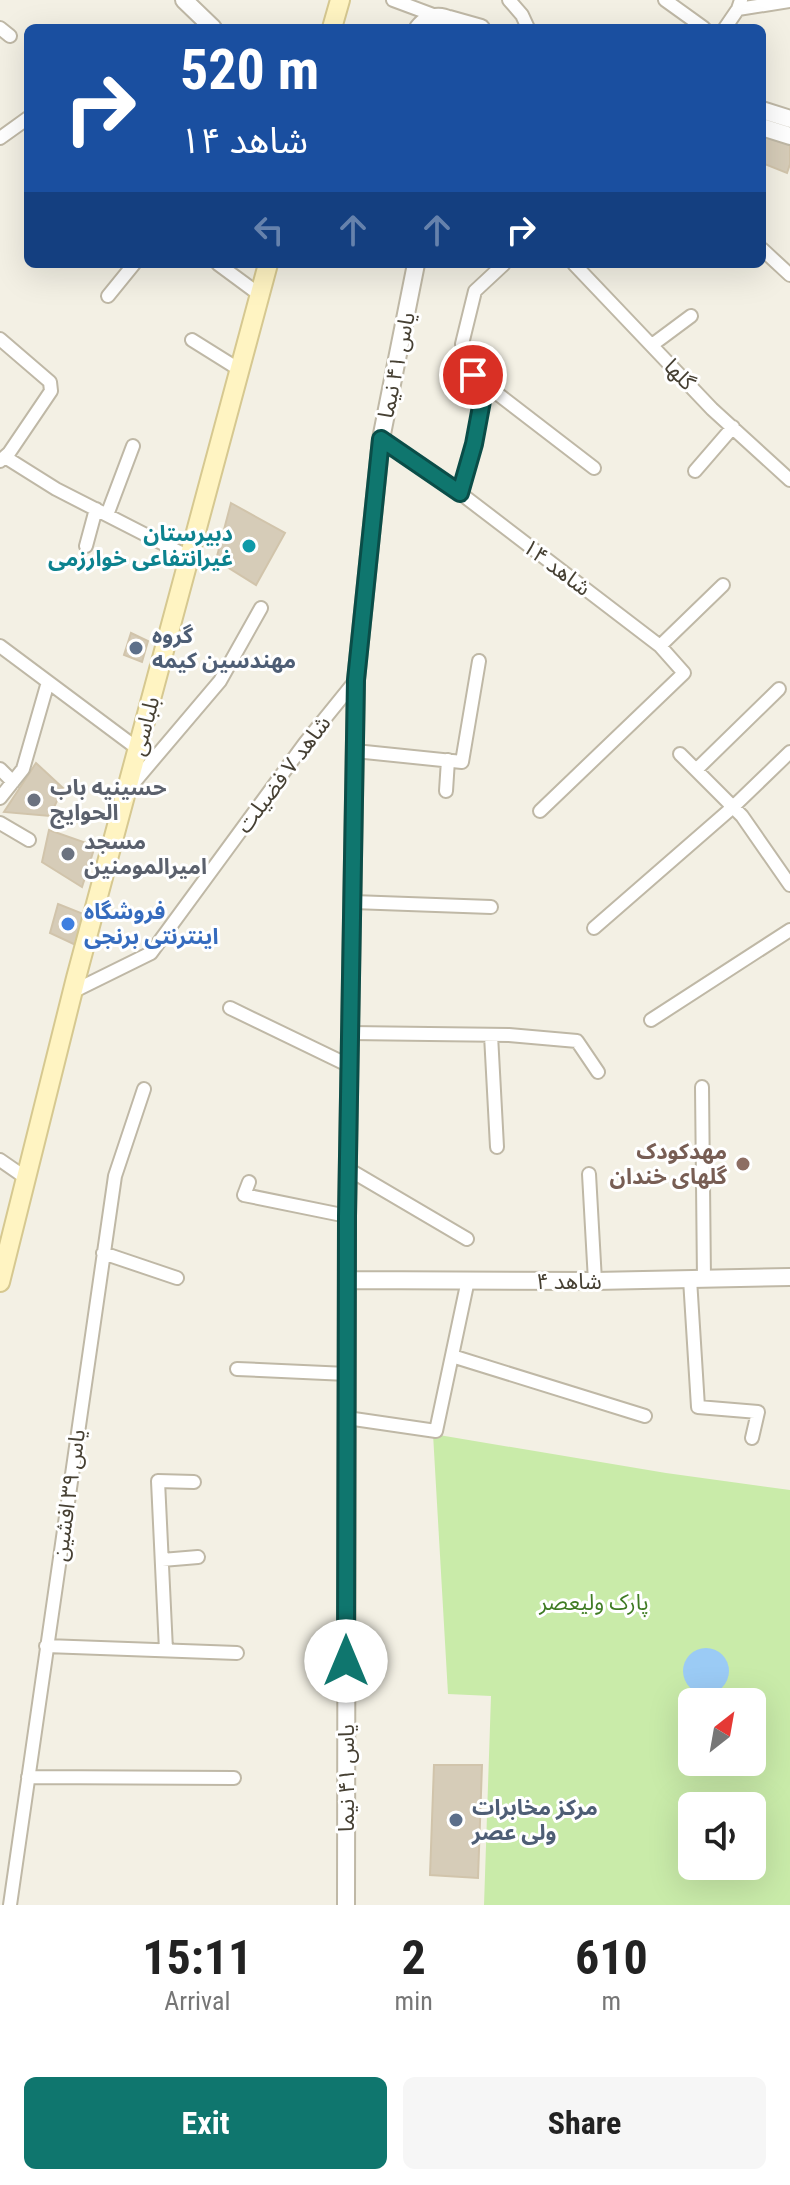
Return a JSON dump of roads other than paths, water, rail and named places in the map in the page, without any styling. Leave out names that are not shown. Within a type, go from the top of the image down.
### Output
[{"type":"main road","points":[[335,24],[340,0]]},
{"type":"main road","name":"بلباسی","points":[[0,1282],[72,992],[267,268]]},
{"type":"street","points":[[184,0],[209,24]]},
{"type":"street","points":[[393,0],[448,21]]},
{"type":"street","points":[[509,0],[526,24]]},
{"type":"street","points":[[665,0],[698,24]]},
{"type":"street","points":[[728,24],[740,5],[790,1]]},
{"type":"street","points":[[421,24],[448,21]]},
{"type":"street","points":[[766,111],[790,119]]},
{"type":"street","points":[[0,138],[24,121]]},
{"type":"street","points":[[766,128],[790,136]]},
{"type":"street","points":[[766,253],[790,275]]},
{"type":"street","points":[[108,296],[131,268]]},
{"type":"street","points":[[223,268],[260,295]]},
{"type":"street","name":"یاس ۴۱ نیما","points":[[346,1905],[347,1216],[356,680],[381,439],[415,268]]},
{"type":"street","points":[[460,493],[482,401],[462,344],[475,291],[500,268]]},
{"type":"street","name":"گلها","points":[[578,268],[733,427],[790,480]]},
{"type":"street","points":[[652,345],[691,316]]},
{"type":"street","points":[[0,339],[50,382],[51,391],[35,418],[3,459],[189,557]]},
{"type":"street","points":[[192,340],[240,370]]},
{"type":"street","points":[[473,375],[594,468]]},
{"type":"street","points":[[695,471],[733,427]]},
{"type":"street","name":"شاهد ۱۴","points":[[381,439],[460,493],[660,646],[684,673],[540,811]]},
{"type":"street","points":[[86,546],[133,446]]},
{"type":"street","points":[[660,646],[723,585]]},
{"type":"street","points":[[126,791],[220,681],[261,608]]},
{"type":"street","points":[[0,646],[138,749]]},
{"type":"street","points":[[355,751],[462,762],[479,661]]},
{"type":"street","name":"شاهد ۷ فضیلت","points":[[72,992],[151,953],[305,743],[356,680]]},
{"type":"street","points":[[0,798],[23,769],[48,682]]},
{"type":"street","points":[[696,770],[779,689]]},
{"type":"street","points":[[594,928],[733,807],[790,752]]},
{"type":"street","points":[[680,754],[742,816],[790,885]]},
{"type":"street","points":[[446,791],[448,760]]},
{"type":"street","points":[[0,769],[13,782]]},
{"type":"street","points":[[0,823],[29,840]]},
{"type":"street","points":[[353,902],[491,907]]},
{"type":"street","points":[[651,1020],[790,930]]},
{"type":"street","points":[[230,1008],[350,1066]]},
{"type":"street","points":[[350,1033],[491,1035],[577,1041],[598,1072]]},
{"type":"street","points":[[491,1035],[497,1147]]},
{"type":"street","points":[[702,1087],[697,1279],[698,1407],[758,1412],[752,1438]]},
{"type":"street","name":"یاس ۳۹ افشین","points":[[10,1905],[115,1176],[144,1089]]},
{"type":"street","points":[[0,1160],[26,1178]]},
{"type":"street","points":[[348,1169],[467,1239]]},
{"type":"street","points":[[589,1174],[595,1281]]},
{"type":"street","points":[[249,1182],[244,1195],[347,1216]]},
{"type":"street","points":[[103,1253],[177,1278]]},
{"type":"street","name":"شاهد ۴","points":[[347,1280],[595,1281],[790,1277]]},
{"type":"street","points":[[347,1418],[436,1431],[468,1280]]},
{"type":"street","points":[[452,1356],[645,1416]]},
{"type":"street","points":[[237,1369],[347,1374]]},
{"type":"street","points":[[166,1650],[158,1481],[194,1482]]},
{"type":"street","points":[[162,1560],[198,1557]]},
{"type":"street","points":[[46,1646],[237,1653]]},
{"type":"street","points":[[28,1777],[234,1778]]},
{"type":"water","points":[[697,1650],[715,1650],[727,1662],[727,1680],[721,1688],[691,1688],[685,1680],[685,1662]]},
{"type":"place","name":"دبیرستان غیرانتفاعی خوارزمی","points":[[249,546]]},
{"type":"place","name":"گروه مهندسین کیمه","points":[[136,648]]},
{"type":"place","name":"حسینیه باب الحوایج","points":[[34,800]]},
{"type":"place","name":"مسجد امیرالمومنین","points":[[68,854]]},
{"type":"place","name":"فروشگاه اینترنتی برنجی","points":[[68,924]]},
{"type":"place","name":"مهدکودک گلهای خندان","points":[[743,1164]]},
{"type":"place","name":"مرکز مخابرات ولی عصر","points":[[456,1820]]},
{"type":"park label","name":"پارک ولیعصر","points":[[594,1602]]}]
